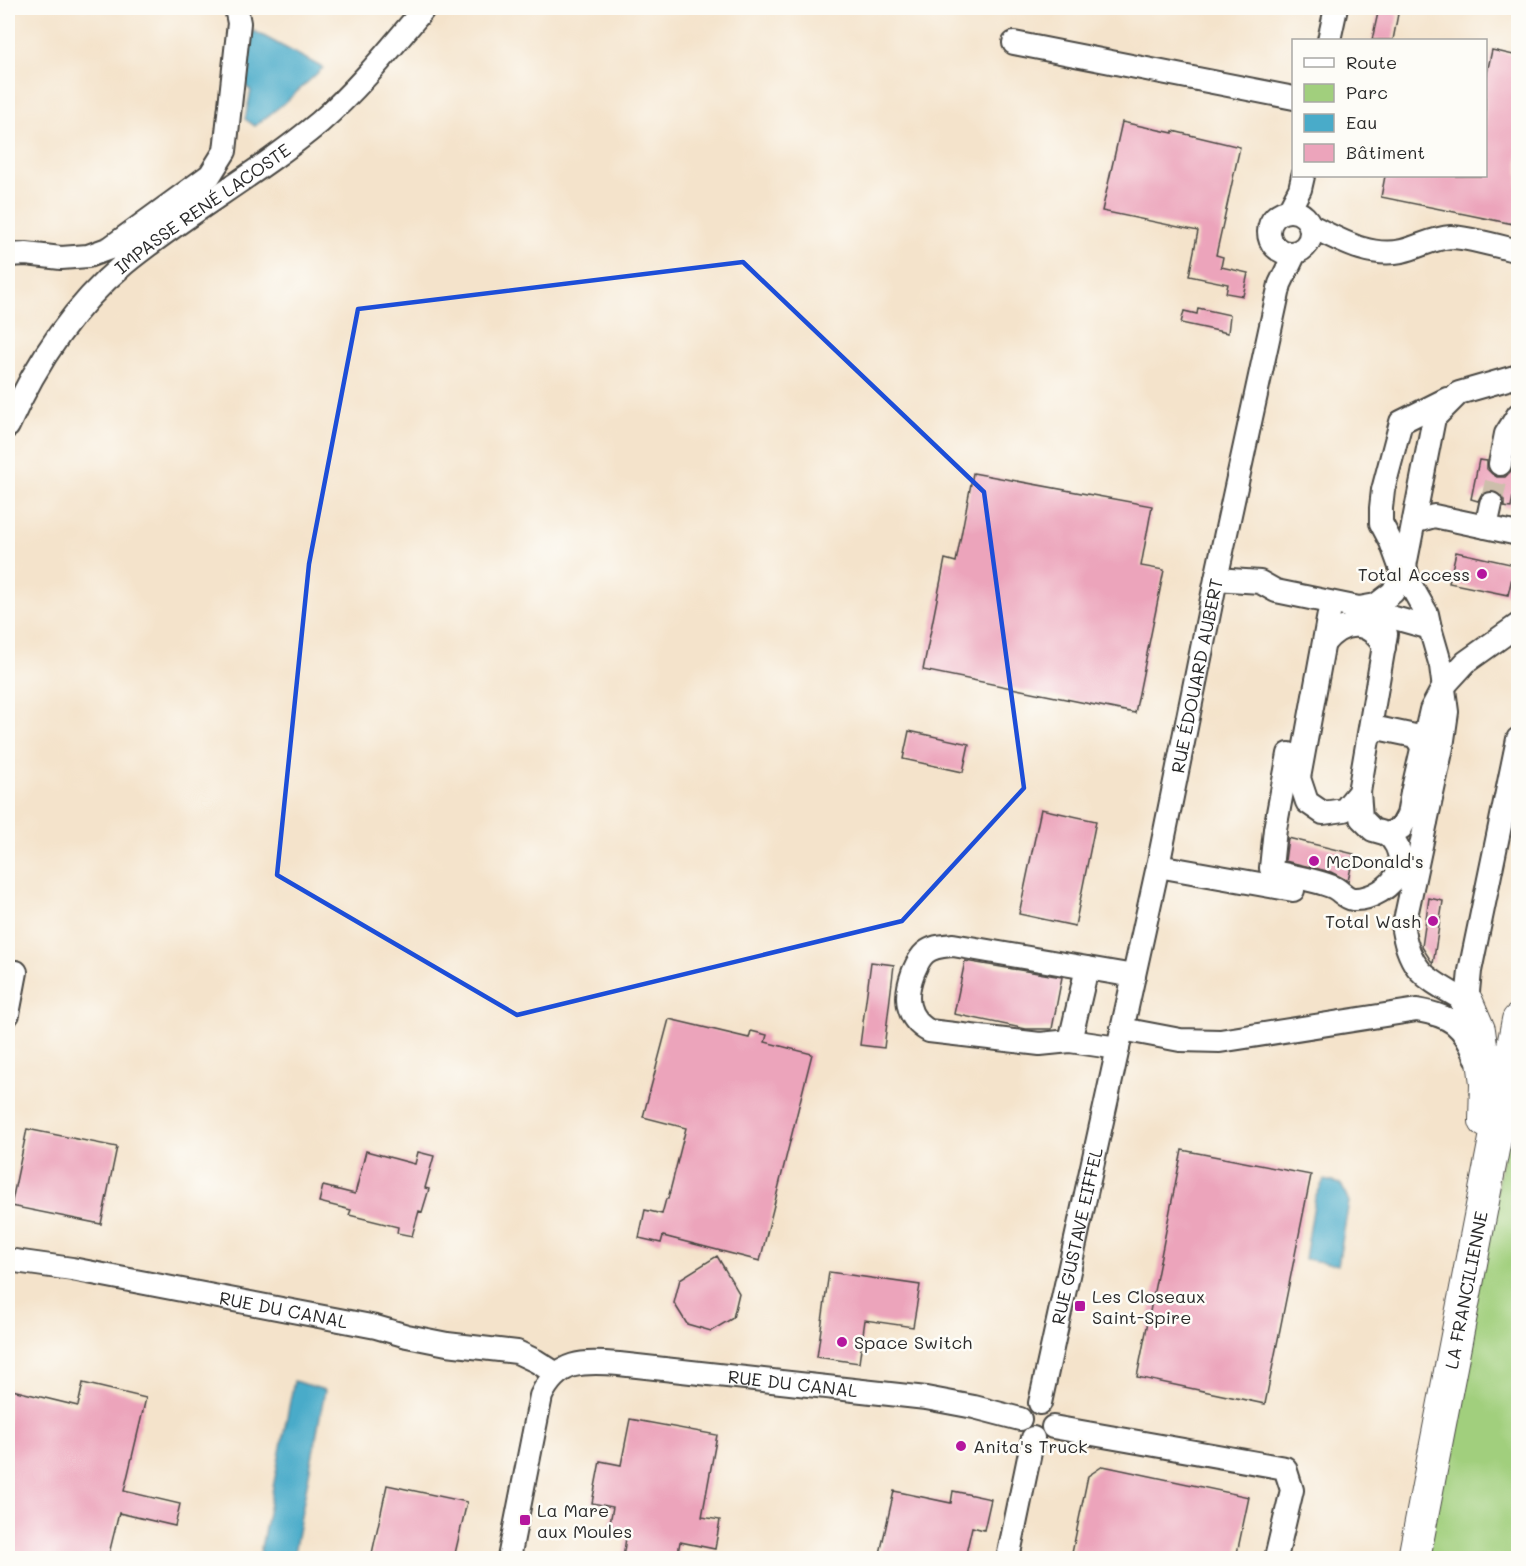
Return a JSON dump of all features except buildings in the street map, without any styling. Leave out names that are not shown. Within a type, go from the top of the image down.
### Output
[{"type":"highway","points":[[1462,1309],[1450,1288],[1485,1118],[1486,1083],[1479,1030],[1467,1002]]},
{"type":"highway","name":"LA FRANCILIENNE","points":[[1414,1558],[1518,1020]]},
{"type":"street","points":[[8,255],[88,256],[110,248],[210,175],[225,151],[239,23],[236,8]]},
{"type":"street","points":[[1329,39],[1336,8]]},
{"type":"street","name":"IMPASSE RENÉ LACOSTE","points":[[8,426],[23,392],[46,354],[70,320],[99,287],[144,249],[319,122],[348,96],[422,11]]},
{"type":"street","points":[[1014,43],[1292,98]]},
{"type":"street","points":[[1301,182],[1303,219],[1311,240],[1307,246],[1285,250],[1269,235],[1272,221],[1282,212],[1303,219],[1352,247],[1384,252],[1402,251],[1427,241],[1453,237],[1518,251]]},
{"type":"street","name":"RUE ÉDOUARD AUBERT","points":[[1117,1048],[1158,866],[1216,579],[1280,284],[1285,250]]},
{"type":"street","points":[[1308,729],[1291,740],[1275,829],[1271,868],[1278,873],[1335,888],[1343,895],[1353,899],[1381,891],[1405,876],[1425,821],[1442,747],[1447,712],[1441,666],[1431,628],[1381,523],[1383,490],[1401,422],[1459,393],[1518,376]]},
{"type":"street","points":[[1369,612],[1393,592],[1404,569],[1434,418],[1459,393]]},
{"type":"street","points":[[1500,464],[1506,434],[1518,415]]},
{"type":"street","points":[[1486,527],[1491,504]]},
{"type":"street","points":[[1414,522],[1434,516],[1518,534]]},
{"type":"street","points":[[1216,579],[1260,582],[1276,591],[1431,628]]},
{"type":"street","points":[[1331,603],[1299,778],[1306,802],[1323,813],[1344,810],[1359,792]]},
{"type":"street","points":[[1369,612],[1386,634],[1359,792],[1361,818],[1373,830],[1387,834],[1399,850],[1405,876],[1406,913],[1402,930],[1405,944],[1416,966],[1430,982],[1467,1002],[1470,970],[1518,739]]},
{"type":"street","points":[[1387,834],[1401,828],[1408,815],[1431,710],[1444,686],[1466,662],[1518,625]]},
{"type":"street","points":[[1324,643],[1340,628],[1357,626],[1364,627],[1378,637],[1384,648]]},
{"type":"street","points":[[1374,708],[1378,717],[1418,729],[1424,736]]},
{"type":"street","points":[[1370,735],[1377,728],[1384,728],[1424,736]]},
{"type":"street","points":[[1412,792],[1425,821]]},
{"type":"street","points":[[1158,866],[1293,890]]},
{"type":"street","points":[[1381,891],[1391,895],[1406,913]]},
{"type":"street","points":[[1134,976],[953,945],[935,947],[917,962],[908,986],[908,1006],[912,1018],[919,1026],[929,1031],[1040,1044],[1070,1041],[1117,1048],[1180,1040],[1220,1041],[1417,1010],[1440,1014],[1459,1027],[1471,1042],[1478,1061],[1482,1063]]},
{"type":"street","points":[[1070,1041],[1087,968]]},
{"type":"street","points":[[8,1014],[16,972]]},
{"type":"street","name":"RUE GUSTAVE EIFFEL","points":[[1040,1403],[1117,1048]]},
{"type":"street","name":"RUE DU CANAL","points":[[8,1260],[72,1269],[376,1327],[447,1344],[517,1352],[560,1371],[589,1362],[643,1366],[926,1398],[1020,1419]]},
{"type":"street","points":[[509,1558],[537,1410],[547,1382],[560,1371]]},
{"type":"street","points":[[1040,1403],[1052,1412],[1053,1427],[1047,1435],[1033,1438],[1024,1433],[1020,1419],[1021,1413],[1029,1405],[1040,1403]]},
{"type":"street","points":[[1053,1427],[1285,1468],[1292,1490],[1276,1558]]},
{"type":"street","points":[[1008,1558],[1033,1438]]},
{"type":"highlighted area","points":[[743,262],[984,492],[1024,788],[902,921],[517,1015],[277,875],[309,564],[358,309]]},
{"type":"green space","points":[[1518,1077],[1518,1558],[1425,1558]]},
{"type":"water","points":[[254,31],[323,68],[255,126],[245,119],[251,91],[239,80],[248,35]]},
{"type":"water","points":[[1324,1180],[1341,1184],[1349,1202],[1338,1265],[1305,1259],[1315,1198]]},
{"type":"water","points":[[294,1381],[325,1390],[293,1558],[259,1558]]},
{"type":"tunnel","points":[[1491,504],[1500,464]]},
{"type":"place","name":"Total Access","points":[[1482,574]]},
{"type":"place","name":"McDonald's","points":[[1314,861]]},
{"type":"place","name":"Total Wash","points":[[1433,921]]},
{"type":"place","name":"Les Closeaux Saint-Spire","points":[[1080,1306]]},
{"type":"place","name":"Space Switch","points":[[842,1342]]},
{"type":"place","name":"Anita's Truck","points":[[961,1446]]},
{"type":"place","name":"La Mare aux Moules","points":[[525,1520]]}]
